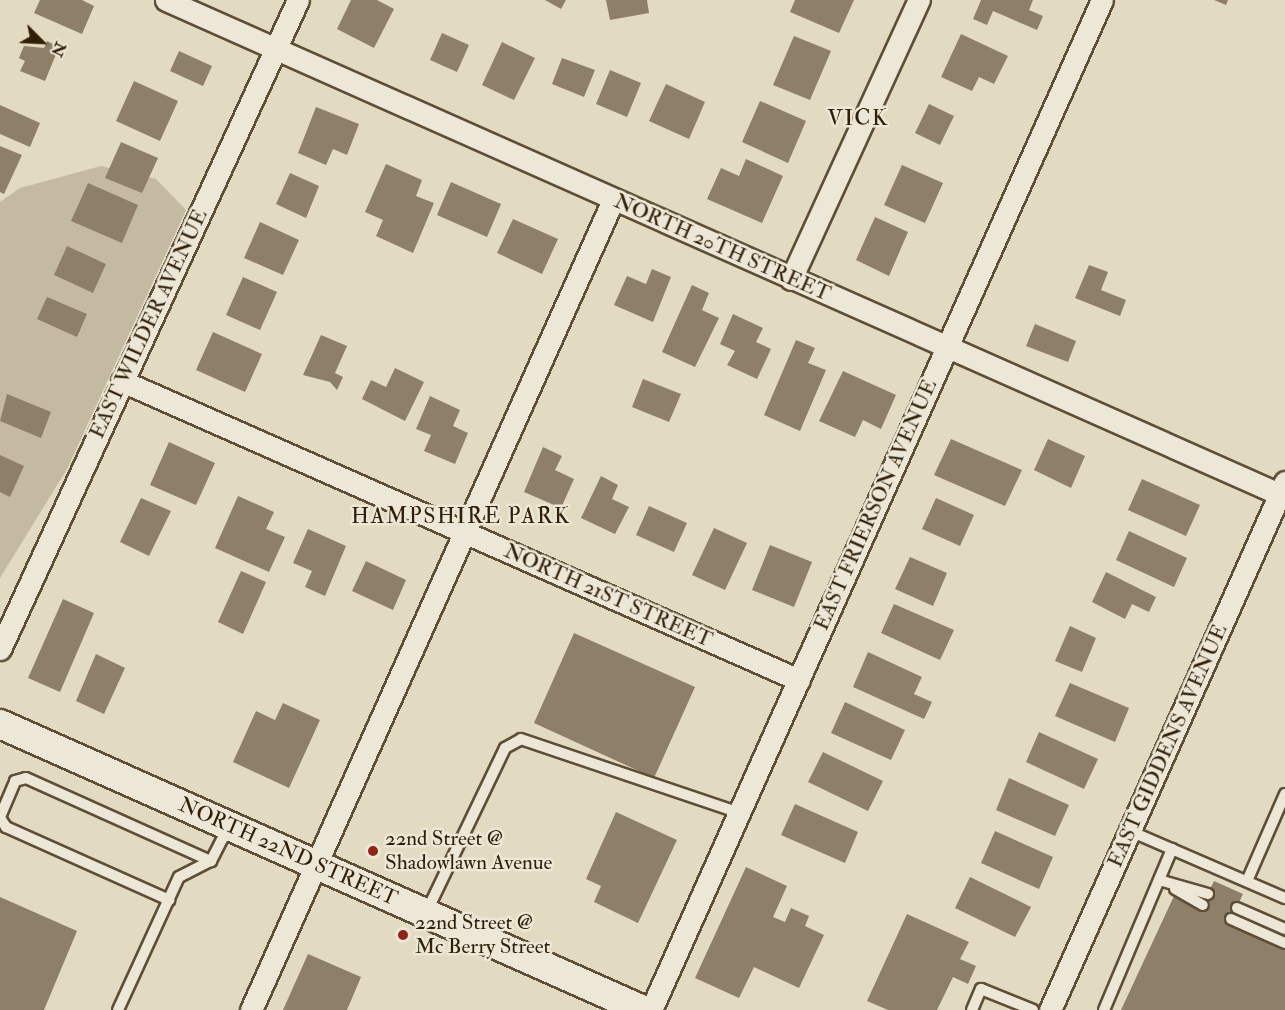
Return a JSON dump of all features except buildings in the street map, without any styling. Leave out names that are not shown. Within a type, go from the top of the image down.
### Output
[{"type":"main road","name":"NORTH 22ND STREET","points":[[0,724],[642,1010]]},
{"type":"street","name":"NORTH 20TH STREET","points":[[166,0],[946,348],[1283,492]]},
{"type":"street","name":"EAST WILDER AVENUE","points":[[0,649],[298,0]]},
{"type":"street","points":[[791,279],[919,0]]},
{"type":"street","name":"EAST FRIERSON AVENUE","points":[[651,1010],[1102,0]]},
{"type":"street","points":[[251,1010],[613,200]]},
{"type":"street","name":"NORTH 21ST STREET","points":[[122,381],[798,680]]},
{"type":"street","name":"EAST GIDDENS AVENUE","points":[[1050,1010],[1283,492]]},
{"type":"lane","points":[[426,914],[477,801],[505,748],[521,739],[739,813]]},
{"type":"lane","points":[[169,900],[6,827],[0,818],[15,781],[26,778],[211,861]]},
{"type":"lane","points":[[1247,882],[1285,794]]},
{"type":"lane","points":[[118,1010],[180,877],[211,861],[229,826]]},
{"type":"lane","points":[[1130,831],[1285,898]]},
{"type":"lane","points":[[1104,1010],[1172,849]]},
{"type":"lane","points":[[1159,880],[1208,894]]},
{"type":"lane","points":[[1159,880],[1203,905]]},
{"type":"lane","points":[[1237,908],[1285,929]]},
{"type":"lane","points":[[1231,919],[1285,942]]},
{"type":"lane","points":[[972,1010],[981,989],[1034,1010]]},
{"type":"shaded area","points":[[101,166],[156,179],[186,210],[67,469],[0,578],[0,202],[20,188]]},
{"type":"place","name":"22nd Street @ Shadowlawn Avenue","points":[[373,851]]},
{"type":"place","name":"22nd Street @ Mc Berry Street","points":[[403,935]]},
{"type":"district","name":"VICK","points":[[858,119]]},
{"type":"district","name":"HAMPSHIRE PARK","points":[[461,517]]}]
